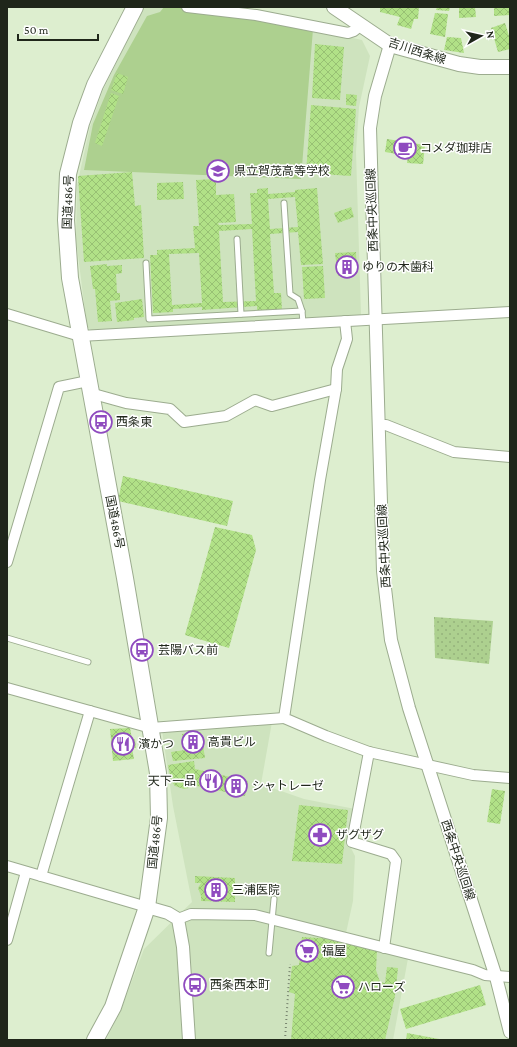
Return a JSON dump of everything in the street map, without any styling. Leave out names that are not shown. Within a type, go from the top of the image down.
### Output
[{"type":"highway","name":"国道486号","points":[[95,1040],[113,1007],[147,907],[159,818],[158,773],[80,336],[67,249],[66,220],[68,174],[81,123],[95,85],[135,7]]},
{"type":"main road","name":"吉川西条線","points":[[334,7],[390,45],[459,64],[480,67],[510,67]]},
{"type":"street","points":[[188,7],[256,15],[348,33],[354,31],[360,26]]},
{"type":"street","name":"西条中央巡回線","points":[[390,45],[375,96],[370,128],[375,320],[380,425],[383,571],[391,640],[426,764],[496,977],[510,1032]]},
{"type":"street","points":[[7,314],[80,336],[510,312]]},
{"type":"street","points":[[284,718],[320,480],[336,389],[336,369],[347,339],[345,321]]},
{"type":"street","points":[[7,562],[59,387],[89,387],[126,403],[170,409],[184,422],[226,416],[255,400],[272,406],[336,389]]},
{"type":"street","points":[[380,425],[386,425],[454,452],[510,457]]},
{"type":"street","points":[[7,688],[151,728],[284,718],[369,752],[473,775],[510,778]]},
{"type":"street","points":[[41,876],[90,711]]},
{"type":"street","points":[[369,752],[352,842],[391,854],[396,861],[384,948]]},
{"type":"street","points":[[7,866],[168,913],[178,919],[183,947],[189,1040]]},
{"type":"street","points":[[7,940],[26,872]]},
{"type":"street","points":[[178,919],[192,914],[255,915],[496,977],[510,977]]},
{"type":"lane","points":[[284,203],[290,294],[298,299],[302,311],[303,323]]},
{"type":"lane","points":[[237,239],[241,314]]},
{"type":"lane","points":[[146,263],[149,319],[302,311]]},
{"type":"lane","points":[[7,638],[88,662]]},
{"type":"lane","points":[[270,953],[274,899]]},
{"type":"path","points":[[285,1040],[290,964]]},
{"type":"shaded area","name":"県立賀茂高等学校","points":[[144,7],[175,7],[317,30],[362,40],[370,56],[359,107],[356,152],[361,316],[94,332],[87,327],[76,239],[77,185],[90,127],[103,90]]},
{"type":"shaded area","points":[[272,722],[261,784],[304,799],[355,809],[350,846],[355,856],[353,901],[346,933],[409,953],[393,1040],[106,1040],[121,1010],[144,949],[192,902],[173,806],[162,730]]},
{"type":"green space","points":[[164,7],[175,7],[313,29],[301,179],[84,170],[93,124],[114,75],[147,16],[160,12]]},
{"type":"green space","points":[[434,617],[493,621],[489,664],[435,658]]},
{"type":"building","points":[[380,7],[419,7],[418,19],[414,19],[411,29],[397,25],[400,17],[380,12]]},
{"type":"building","points":[[437,7],[450,7],[449,11],[436,10]]},
{"type":"building","points":[[459,7],[475,7],[476,17],[459,18]]},
{"type":"building","points":[[494,7],[510,7],[510,15],[494,16]]},
{"type":"building","points":[[435,13],[448,14],[445,37],[430,34]]},
{"type":"building","points":[[505,23],[510,39],[510,49],[498,52],[491,28]]},
{"type":"building","points":[[447,37],[461,38],[464,53],[444,50]]},
{"type":"building","points":[[315,44],[344,47],[340,100],[312,98]]},
{"type":"building","points":[[117,73],[128,77],[123,94],[111,90]]},
{"type":"building","points":[[111,93],[119,96],[102,146],[95,143]]},
{"type":"building","points":[[346,94],[357,95],[356,106],[346,105]]},
{"type":"building","points":[[311,105],[356,109],[351,176],[306,173]]},
{"type":"building","name":"コメダ珈琲店","points":[[387,139],[425,145],[423,164],[407,163],[408,156],[385,152]]},
{"type":"building","points":[[132,172],[135,206],[141,205],[144,258],[84,262],[78,176]]},
{"type":"building","points":[[216,179],[216,195],[234,194],[236,222],[218,223],[219,225],[252,224],[250,193],[257,193],[257,189],[268,188],[268,194],[295,192],[295,190],[317,188],[323,264],[301,265],[298,232],[270,234],[274,293],[281,293],[282,310],[257,311],[257,306],[202,310],[202,307],[173,309],[173,312],[153,313],[150,255],[157,255],[157,250],[195,248],[193,226],[199,226],[196,180]],"holes":[[[295,197],[298,227],[270,229],[268,199]],[[252,229],[256,301],[223,302],[219,231]],[[199,253],[202,303],[172,305],[169,254]]]},
{"type":"building","points":[[183,182],[184,199],[157,200],[157,183]]},
{"type":"building","points":[[351,207],[354,217],[338,223],[334,213]]},
{"type":"building","name":"ゆりの木歯科","points":[[356,252],[357,274],[338,276],[335,253]]},
{"type":"building","points":[[107,264],[107,266],[122,265],[122,273],[116,274],[117,293],[120,293],[120,300],[110,301],[112,321],[98,322],[95,289],[93,289],[90,266]]},
{"type":"building","points":[[323,266],[325,298],[304,299],[302,267]]},
{"type":"building","points":[[142,299],[144,317],[117,322],[115,303]]},
{"type":"building","points":[[123,476],[233,501],[227,526],[118,501]]},
{"type":"building","points":[[215,527],[252,535],[256,550],[229,648],[185,635]]},
{"type":"building","name":"濱かつ","points":[[130,728],[132,739],[135,739],[136,748],[132,748],[134,759],[113,761],[110,729]]},
{"type":"building","name":"高貴ビル","points":[[201,732],[205,758],[173,761],[171,752],[185,750],[182,734]]},
{"type":"building","points":[[194,761],[195,769],[248,781],[245,796],[197,786],[184,789],[175,786],[171,781],[168,765]]},
{"type":"building","points":[[492,789],[505,791],[500,824],[487,822]]},
{"type":"building","name":"ザグザグ","points":[[299,805],[348,810],[342,864],[292,861]]},
{"type":"building","name":"三浦医院","points":[[195,876],[235,878],[235,902],[201,901],[198,888],[201,883],[195,883]]},
{"type":"building","name":"ハローズ","points":[[302,937],[337,939],[377,950],[376,970],[380,982],[385,983],[387,967],[398,968],[395,996],[385,1040],[291,1040],[295,994],[289,992],[292,966],[299,965]]},
{"type":"building","points":[[480,985],[486,1005],[406,1029],[400,1009]]},
{"type":"building","points":[[407,1033],[439,1039],[439,1040],[406,1040]]},
{"type":"place","name":"コメダ珈琲店","points":[[405,148]]},
{"type":"place","name":"県立賀茂高等学校","points":[[218,171]]},
{"type":"place","name":"ゆりの木歯科","points":[[347,267]]},
{"type":"place","name":"西条東","points":[[101,422]]},
{"type":"place","name":"芸陽バス前","points":[[142,650]]},
{"type":"place","name":"高貴ビル","points":[[193,742]]},
{"type":"place","name":"濱かつ","points":[[123,744]]},
{"type":"place","name":"天下一品","points":[[211,781]]},
{"type":"place","name":"シャトレーゼ","points":[[236,786]]},
{"type":"place","name":"ザグザグ","points":[[320,835]]},
{"type":"place","name":"三浦医院","points":[[216,890]]},
{"type":"place","name":"福屋","points":[[307,951]]},
{"type":"place","name":"西条西本町","points":[[195,985]]},
{"type":"place","name":"ハローズ","points":[[343,987]]}]
